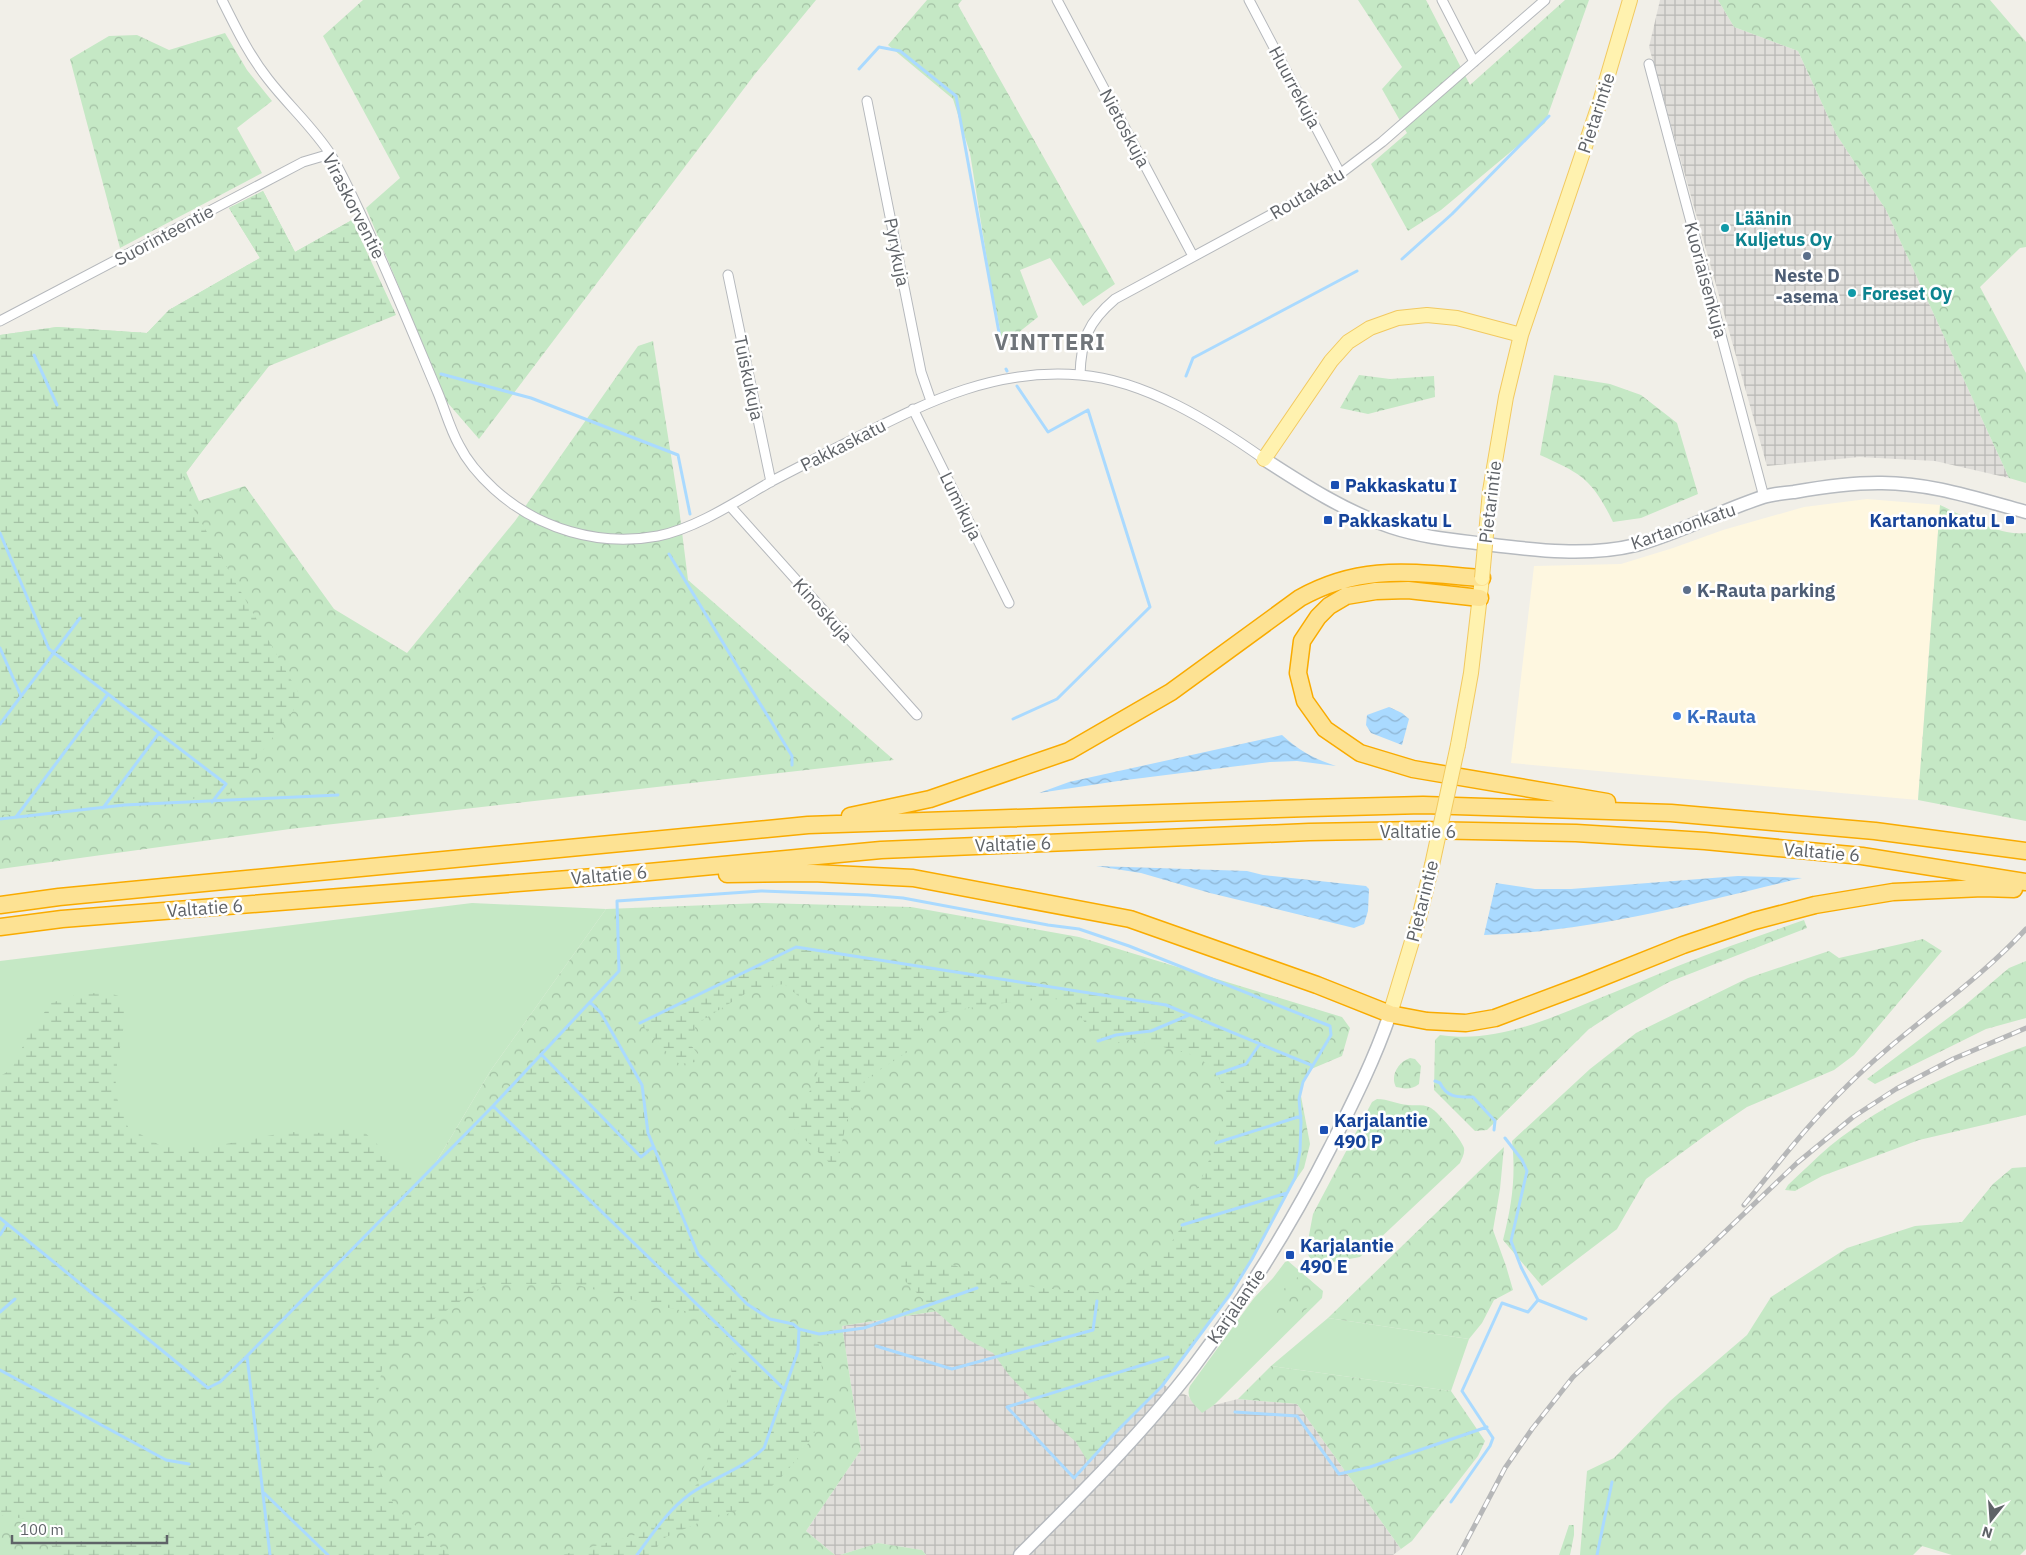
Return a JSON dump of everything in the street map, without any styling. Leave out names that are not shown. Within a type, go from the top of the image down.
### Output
[{"type":"highway","points":[[808,825],[930,799],[1069,751],[1171,692],[1300,598],[1322,586],[1380,572],[1482,578]]},
{"type":"highway","points":[[1480,598],[1408,590],[1376,591],[1346,596],[1329,606],[1318,617],[1302,642],[1298,673],[1305,701],[1326,729],[1360,752],[1414,769],[1671,813]]},
{"type":"highway","name":"Valtatie 6","points":[[0,904],[808,825],[1423,805],[1671,813],[1875,831],[2026,851]]},
{"type":"highway","name":"Valtatie 6","points":[[0,928],[62,919],[607,876],[881,850],[1309,832],[1420,830],[1576,833],[1862,856],[2026,882]]},
{"type":"highway","points":[[607,876],[813,873],[913,878],[1130,918],[1317,985],[1390,1014],[1427,1021],[1466,1023],[1495,1018],[1683,945],[1754,921],[1816,905],[1893,892],[1982,888],[2026,890]]},
{"type":"main road","name":"Pietarintie","points":[[1390,1014],[1419,918],[1458,745],[1471,673],[1490,491],[1506,397],[1521,334],[1600,102],[1630,0]]},
{"type":"main road","points":[[1264,459],[1331,361],[1348,342],[1370,328],[1398,318],[1427,315],[1457,318],[1521,334]]},
{"type":"main road","name":"Kartanonkatu","points":[[1264,459],[1329,498],[1390,526],[1446,539],[1548,551],[1607,550],[1634,545],[1660,538],[1764,497],[1826,486],[1878,483],[1913,485],[1945,491],[2026,512]]},
{"type":"main road","name":"Karjalantie","points":[[1020,1555],[1083,1492],[1156,1412],[1193,1367],[1237,1307],[1296,1213],[1325,1158],[1360,1089],[1390,1014]]},
{"type":"street","name":"Viraskorventie","points":[[222,0],[253,58],[330,154],[394,285],[454,430]]},
{"type":"street","name":"Nietoskuja","points":[[1057,0],[1193,256]]},
{"type":"street","name":"Huurrekuja","points":[[1249,0],[1341,175]]},
{"type":"street","points":[[1442,0],[1474,62]]},
{"type":"street","name":"Routakatu","points":[[1080,375],[1082,349],[1086,333],[1099,314],[1115,299],[1341,175],[1382,142],[1545,0]]},
{"type":"street","name":"Kuoriaisenkuja","points":[[1649,64],[1764,497]]},
{"type":"street","name":"Pyrykuja","points":[[867,101],[921,372],[932,401]]},
{"type":"street","name":"Suorinteentie","points":[[0,321],[303,162],[330,154]]},
{"type":"street","name":"Tuiskukuja","points":[[728,275],[771,482]]},
{"type":"street","name":"Pakkaskatu","points":[[454,430],[458,445],[467,458],[498,492],[528,514],[552,526],[578,534],[625,539],[660,535],[677,530],[730,506],[771,482],[914,408],[972,386],[1030,376],[1080,375],[1108,379],[1158,397],[1198,416],[1264,459]]},
{"type":"street","name":"Lumikuja","points":[[914,408],[1009,603]]},
{"type":"street","name":"Kinoskuja","points":[[730,506],[917,715]]},
{"type":"shaded area","points":[[1660,0],[1718,0],[1734,27],[1798,51],[1836,134],[1886,210],[2009,478],[1935,461],[1859,457],[1767,466],[1649,47]]},
{"type":"shaded area","points":[[1867,499],[1940,505],[1918,800],[1511,763],[1534,566],[1621,564],[1723,530],[1804,507]]},
{"type":"shaded area","points":[[957,1308],[1152,1380],[1188,1396],[1202,1412],[1214,1405],[1238,1399],[1297,1404],[1401,1549],[1393,1555],[926,1555],[922,1550],[878,1543],[835,1555],[806,1531],[861,1450],[842,1326]]},
{"type":"green space","points":[[363,0],[816,0],[755,74],[479,439],[447,402],[366,208],[400,178],[323,36]]},
{"type":"green space","points":[[927,0],[962,0],[958,5],[1115,284],[1083,306],[1050,258],[1020,270],[1038,317],[1003,345],[990,279],[970,153],[953,99],[888,45]]},
{"type":"green space","points":[[1358,0],[1426,0],[1470,85],[1565,0],[1589,0],[1545,123],[1441,210],[1408,231],[1371,164],[1407,133],[1382,89],[1402,67]]},
{"type":"green space","points":[[1718,0],[1990,0],[2026,42],[2026,247],[2020,248],[1980,287],[2026,373],[2026,483],[2009,478],[1886,210],[1836,134],[1798,51],[1734,27]]},
{"type":"green space","points":[[225,33],[247,70],[272,101],[237,128],[262,173],[120,248],[70,59],[109,36],[137,35],[169,50]]},
{"type":"green space","points":[[263,191],[295,252],[352,220],[269,366],[186,472],[199,501],[245,486],[334,609],[407,653],[515,521],[638,346],[653,341],[678,500],[688,580],[894,760],[290,829],[0,869],[0,335],[57,327],[147,333],[169,310],[260,258],[229,208]]},
{"type":"green space","points":[[263,191],[295,252],[352,220],[396,315],[264,368],[180,481],[192,506],[302,699],[229,795],[52,813],[0,815],[0,335],[57,327],[147,333],[169,310],[260,258],[229,208]]},
{"type":"green space","points":[[1359,375],[1390,379],[1434,376],[1435,397],[1368,414],[1340,408]]},
{"type":"green space","points":[[1554,375],[1610,384],[1641,395],[1677,423],[1698,494],[1641,518],[1613,522],[1599,496],[1584,479],[1566,467],[1540,455]]},
{"type":"green space","points":[[1940,505],[1994,529],[2026,533],[2026,821],[1918,800]]},
{"type":"green space","points":[[472,903],[606,909],[491,1070],[401,1221],[0,1253],[0,961]]},
{"type":"green space","points":[[762,903],[911,907],[1079,937],[1342,1017],[1350,1028],[1342,1056],[1297,1075],[1310,1144],[1304,1168],[1207,1308],[957,1308],[842,1326],[861,1450],[806,1531],[835,1555],[0,1555],[0,1253],[401,1221],[491,1070],[606,909]]},
{"type":"green space","points":[[1804,920],[1807,928],[1669,982],[1589,1029],[1487,1130],[1475,1131],[1434,1090],[1435,1040],[1440,1035],[1479,1036],[1517,1029],[1725,948]]},
{"type":"green space","points":[[1923,939],[1942,951],[1854,1055],[1834,1070],[1747,1107],[1646,1179],[1617,1229],[1542,1286],[1503,1240],[1512,1190],[1514,1166],[1512,1141],[1590,1069],[1636,1033],[1748,978],[1829,951],[1839,958]]},
{"type":"green space","points":[[796,947],[1166,1005],[1311,1065],[1303,1082],[1299,1099],[1301,1122],[1295,1178],[1252,1259],[1231,1293],[1162,1386],[1088,1462],[1076,1442],[1048,1417],[1009,1375],[993,1353],[967,1339],[929,1305],[905,1281],[893,1262],[943,1260],[977,1275],[1038,1288],[1114,1293],[1163,1255],[1182,1226],[1216,1143],[1225,1115],[1227,1096],[1217,1074],[1198,1056],[1132,1039],[1105,1047],[1098,1041],[1068,999],[1032,1000],[997,1004],[927,1016],[912,1049],[866,1079],[847,1120],[836,1169],[783,1119],[801,1104],[816,1082],[822,1035],[809,1005],[784,984],[753,989],[696,1024],[691,1045],[703,1061],[680,1064],[674,1060],[640,1023]]},
{"type":"green space","points":[[2026,961],[2026,1018],[1986,1029],[1875,1084],[1867,1079],[1964,1006],[2009,968]]},
{"type":"green space","points":[[106,992],[125,998],[124,1025],[117,1064],[115,1093],[128,1127],[161,1146],[210,1147],[288,1132],[325,1133],[359,1127],[417,1182],[493,1106],[590,1002],[601,1013],[642,1085],[648,1133],[698,1254],[747,1304],[770,1319],[793,1324],[799,1329],[813,1332],[820,1348],[826,1413],[803,1452],[777,1482],[743,1509],[698,1523],[664,1538],[651,1555],[562,1555],[635,1535],[667,1514],[697,1484],[726,1413],[734,1352],[705,1315],[644,1303],[574,1284],[486,1284],[434,1319],[383,1363],[369,1443],[395,1508],[450,1555],[57,1555],[45,1535],[26,1519],[0,1515],[0,1076],[11,1070],[29,1034],[51,1003],[76,995]]},
{"type":"green space","points":[[2026,1046],[2026,1115],[1919,1140],[1822,1176],[1795,1191],[1785,1190],[1830,1146],[1875,1114],[1949,1076]]},
{"type":"green space","points":[[1410,1058],[1415,1059],[1421,1066],[1419,1084],[1408,1088],[1396,1087],[1394,1078],[1396,1070]]},
{"type":"green space","points":[[1377,1099],[1426,1106],[1435,1111],[1459,1139],[1464,1148],[1460,1163],[1360,1257],[1327,1263],[1310,1258],[1306,1251],[1313,1214],[1372,1102]]},
{"type":"green space","points":[[1504,1147],[1500,1189],[1493,1230],[1513,1290],[1494,1300],[1482,1323],[1469,1339],[1328,1318]]},
{"type":"green space","points":[[2026,1167],[2026,1549],[2020,1555],[1952,1555],[1922,1546],[1913,1555],[1580,1555],[1587,1471],[1614,1458],[1670,1401],[1747,1335],[1771,1297],[1847,1248],[1915,1226],[1962,1222],[1993,1184],[2012,1168]]},
{"type":"green space","points":[[1288,1261],[1323,1291],[1322,1298],[1214,1405],[1202,1413],[1189,1397],[1190,1386],[1254,1298],[1285,1262]]},
{"type":"green space","points":[[1300,1276],[1311,1281],[1315,1288],[1313,1298],[1301,1314],[1291,1318],[1282,1318],[1274,1311],[1277,1300],[1286,1286]]},
{"type":"green space","points":[[1328,1318],[1469,1339],[1451,1391],[1271,1366]]},
{"type":"green space","points":[[1271,1366],[1451,1391],[1485,1441],[1478,1456],[1412,1541],[1401,1549],[1297,1404],[1238,1399]]},
{"type":"green space","points":[[1569,1525],[1574,1525],[1570,1555],[1559,1555]]},
{"type":"green space","points":[[878,1543],[922,1550],[926,1555],[840,1555]]},
{"type":"water","points":[[1389,707],[1402,713],[1409,719],[1402,745],[1371,733],[1366,725],[1367,715]]},
{"type":"water","points":[[1282,735],[1307,754],[1336,766],[1297,761],[1270,762],[1039,793],[1069,782]]},
{"type":"water","points":[[1096,866],[1247,871],[1263,875],[1366,886],[1369,889],[1368,911],[1364,924],[1354,928],[1210,893],[1141,873]]},
{"type":"water","points":[[1738,876],[1802,878],[1644,915],[1524,933],[1484,935],[1496,883],[1535,889],[1571,889]]},
{"type":"waterway","points":[[859,69],[879,47],[900,51],[956,96],[1002,349]]},
{"type":"waterway","points":[[1402,259],[1452,214],[1549,116]]},
{"type":"waterway","points":[[1186,376],[1193,358],[1357,271]]},
{"type":"waterway","points":[[34,355],[57,405]]},
{"type":"waterway","points":[[441,374],[531,398],[678,455],[690,514]]},
{"type":"waterway","points":[[1013,719],[1057,699],[1150,607],[1088,410],[1048,432],[1017,386]]},
{"type":"waterway","points":[[0,533],[49,649],[226,784],[212,802]]},
{"type":"waterway","points":[[669,554],[792,756],[792,765]]},
{"type":"waterway","points":[[0,724],[80,618]]},
{"type":"waterway","points":[[0,648],[21,696]]},
{"type":"waterway","points":[[16,817],[108,694]]},
{"type":"waterway","points":[[103,808],[159,733]]},
{"type":"waterway","points":[[0,819],[124,805],[338,795]]},
{"type":"waterway","points":[[0,1218],[208,1388],[220,1382],[247,1356],[493,1106],[619,971],[617,901],[761,891],[903,898],[1079,929],[1129,946],[1330,1026],[1331,1035],[1303,1082],[1299,1099],[1301,1122],[1300,1151],[1295,1178],[1252,1259],[1231,1293],[1162,1386],[1074,1478],[1007,1407],[1168,1357]]},
{"type":"waterway","points":[[640,1023],[796,947],[1166,1005],[1311,1065]]},
{"type":"waterway","points":[[590,1002],[601,1013],[642,1085],[648,1133],[698,1254],[747,1304],[770,1319],[793,1324],[799,1329],[819,1334],[864,1328],[977,1288]]},
{"type":"waterway","points":[[1098,1041],[1116,1035],[1151,1031],[1189,1015]]},
{"type":"waterway","points":[[1217,1074],[1246,1064],[1259,1045]]},
{"type":"waterway","points":[[541,1054],[641,1157],[653,1147]]},
{"type":"waterway","points":[[1435,1081],[1440,1083],[1446,1092],[1454,1096],[1473,1097],[1495,1121],[1494,1130]]},
{"type":"waterway","points":[[493,1106],[785,1390]]},
{"type":"waterway","points":[[1216,1143],[1301,1116]]},
{"type":"waterway","points":[[1505,1138],[1522,1160],[1527,1171],[1511,1241],[1521,1267],[1538,1300],[1586,1319]]},
{"type":"waterway","points":[[1182,1225],[1287,1193]]},
{"type":"waterway","points":[[0,1235],[7,1224]]},
{"type":"waterway","points":[[0,1312],[15,1299]]},
{"type":"waterway","points":[[1451,1502],[1490,1446],[1493,1438],[1462,1391],[1502,1303],[1528,1312],[1538,1300]]},
{"type":"waterway","points":[[876,1346],[952,1369],[1093,1330],[1097,1301]]},
{"type":"waterway","points":[[637,1555],[661,1522],[682,1500],[699,1488],[747,1462],[764,1448],[798,1351],[799,1329]]},
{"type":"waterway","points":[[247,1356],[270,1555]]},
{"type":"waterway","points":[[0,1370],[166,1460],[189,1464]]},
{"type":"waterway","points":[[1235,1412],[1297,1416],[1339,1474],[1370,1467],[1487,1427]]},
{"type":"waterway","points":[[1597,1555],[1612,1482]]},
{"type":"waterway","points":[[264,1493],[328,1555]]},
{"type":"railway","points":[[1744,1205],[1806,1130],[1846,1087],[1890,1047],[1983,971],[2026,929]]},
{"type":"railway","points":[[1459,1555],[1505,1468],[1532,1429],[1573,1377],[1797,1163],[1853,1117],[1896,1089],[1953,1059],[2026,1028]]},
{"type":"place","name":"Läänin Kuljetus Oy","points":[[1725,228]]},
{"type":"place","name":"Neste D -asema","points":[[1807,256]]},
{"type":"place","name":"Foreset Oy","points":[[1852,293]]},
{"type":"place","name":"Pakkaskatu I","points":[[1335,485]]},
{"type":"place","name":"Pakkaskatu L","points":[[1328,520]]},
{"type":"place","name":"Kartanonkatu L","points":[[2010,520]]},
{"type":"place","name":"K-Rauta parking","points":[[1687,590]]},
{"type":"place","name":"K-Rauta","points":[[1677,716]]},
{"type":"place","name":"Karjalantie 490 P","points":[[1324,1130]]},
{"type":"place","name":"Karjalantie 490 E","points":[[1290,1255]]},
{"type":"district","name":"VINTTERI","points":[[1050,341]]}]
